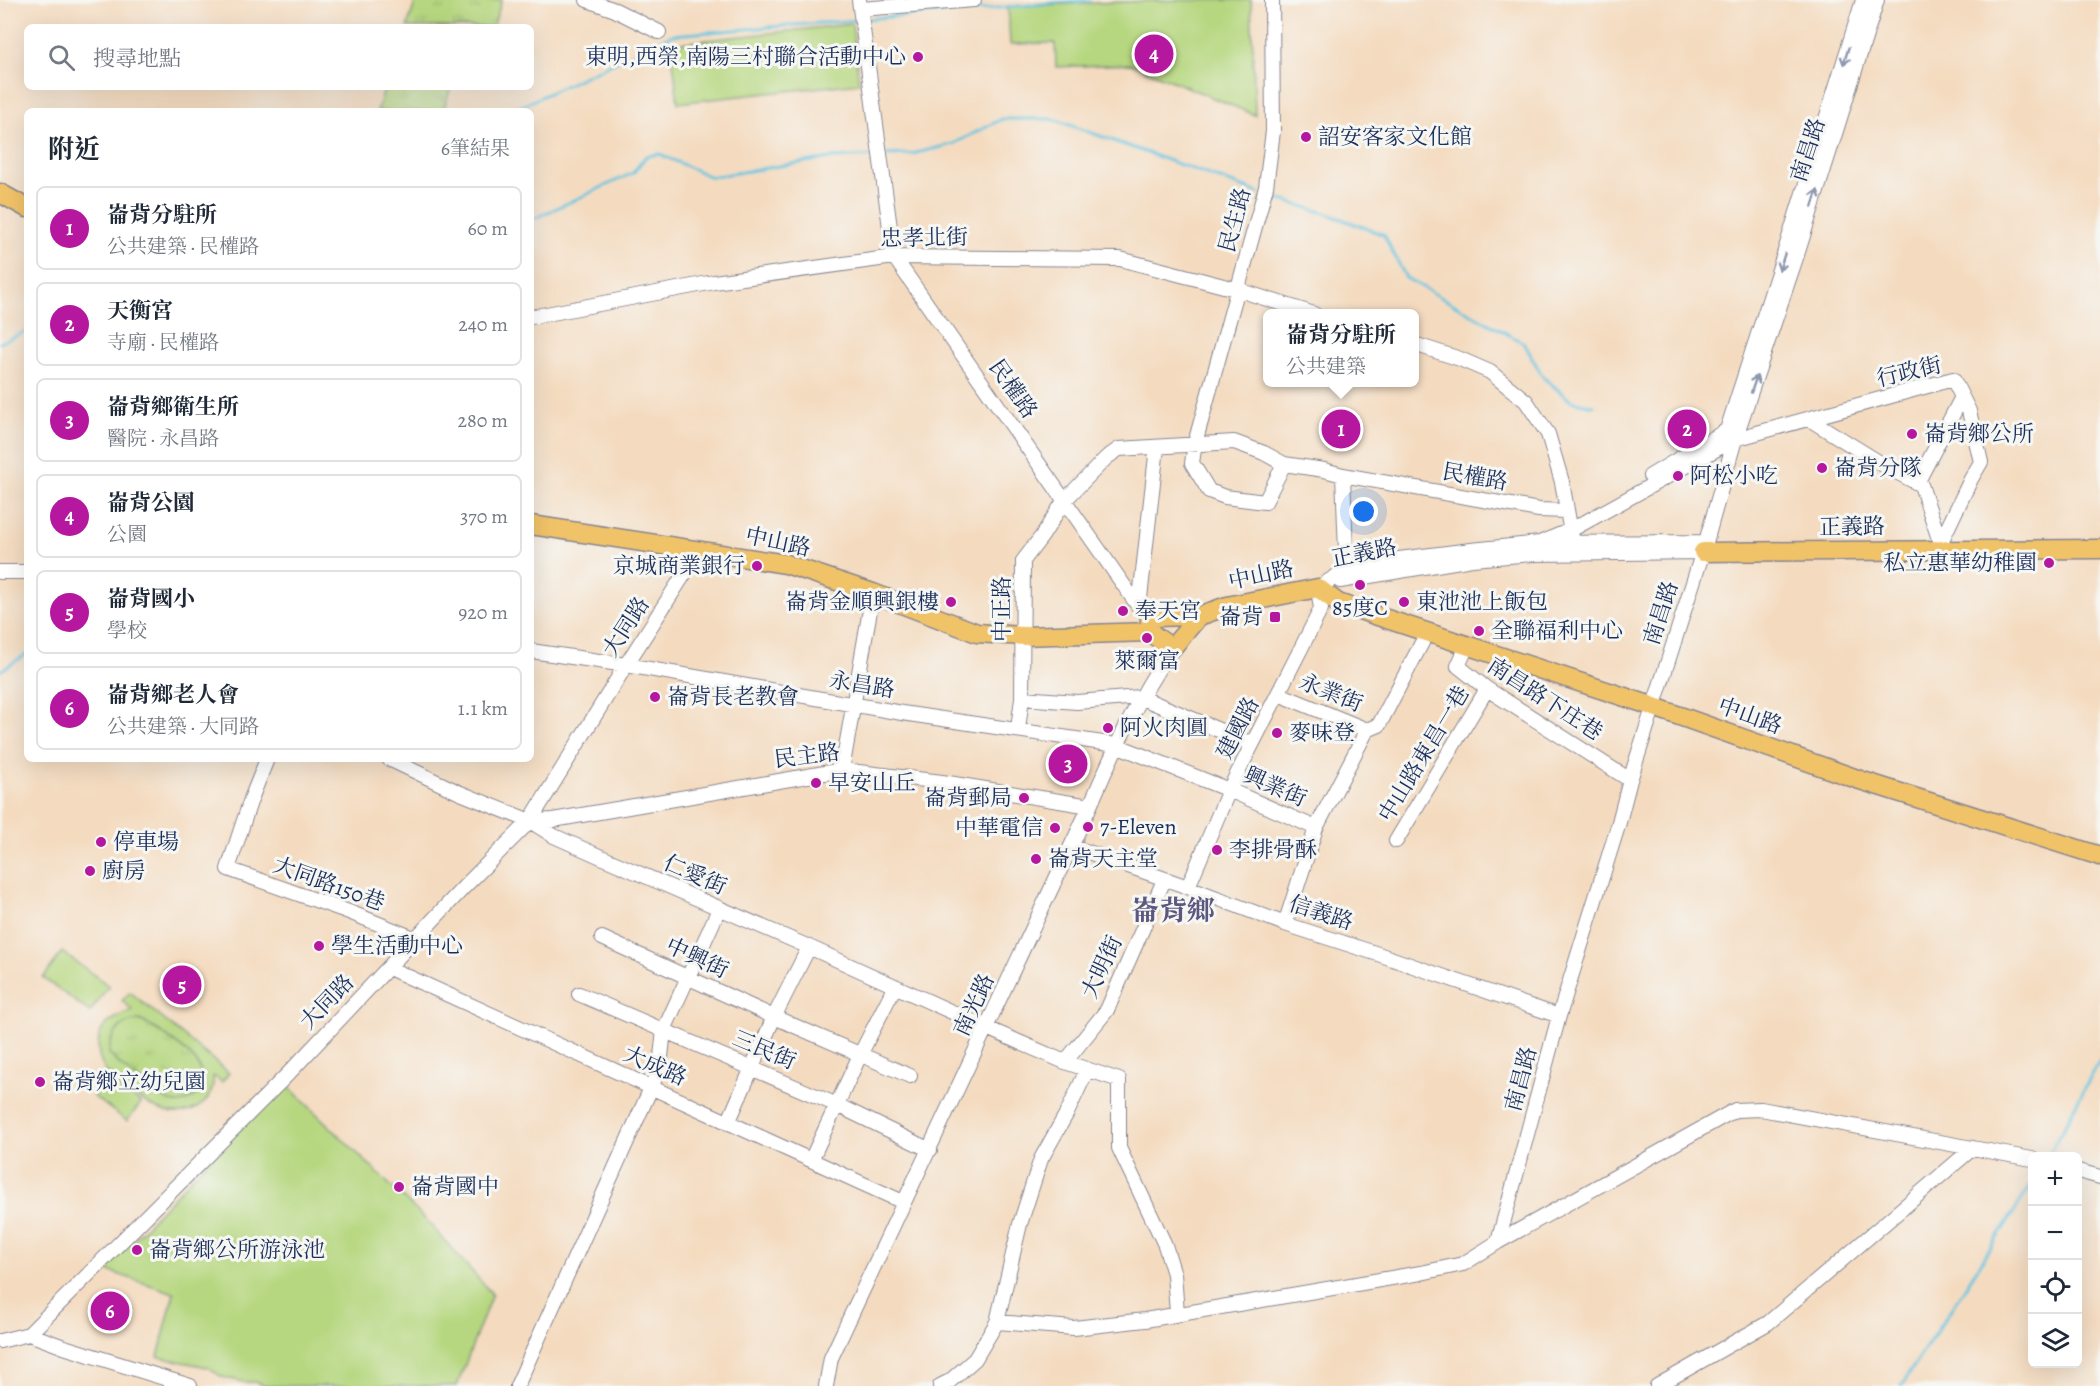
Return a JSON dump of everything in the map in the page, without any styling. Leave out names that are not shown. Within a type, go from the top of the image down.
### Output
[{"type":"main road","points":[[0,193],[24,206]]},
{"type":"main road","name":"中山路","points":[[534,525],[786,564],[873,593],[977,633],[1023,636],[1146,619],[1199,616],[1227,606],[1318,588],[1338,603],[1653,706],[1860,780],[2100,856]]},
{"type":"main road","name":"正義路","points":[[1940,547],[2100,541]]},
{"type":"main road","name":"正義路","points":[[1705,547],[2100,549]]},
{"type":"main road","points":[[1146,619],[1172,648],[1199,616]]},
{"type":"street","points":[[587,0],[615,10],[658,32]]},
{"type":"street","points":[[860,5],[974,0]]},
{"type":"street","name":"民生路","points":[[1195,443],[1266,187],[1273,131],[1272,0]]},
{"type":"street","name":"南昌路","points":[[1498,1242],[1559,1016],[1653,706],[1705,547],[1731,434],[1863,0]]},
{"type":"street","name":"南昌路","points":[[1731,434],[1801,244],[1877,0]]},
{"type":"street","name":"民權路","points":[[860,5],[894,257],[1064,501],[1106,458],[1119,449],[1234,442],[1264,453],[1284,464],[1539,510],[1566,511]]},
{"type":"street","name":"忠孝北街","points":[[534,316],[714,282],[894,257],[1120,259],[1239,290],[1298,309]]},
{"type":"street","points":[[1419,346],[1490,372],[1526,401],[1548,434],[1562,482],[1572,542]]},
{"type":"street","name":"行政街","points":[[1731,434],[1809,419],[1953,379],[1969,411],[1981,462],[1940,547]]},
{"type":"street","points":[[1917,483],[1962,398]]},
{"type":"street","points":[[1809,419],[1885,466],[1921,485],[1940,547]]},
{"type":"street","points":[[1537,548],[1572,542],[1731,434]]},
{"type":"street","points":[[1195,443],[1192,463],[1209,491],[1225,497],[1264,502],[1284,464]]},
{"type":"street","points":[[1146,619],[1157,447]]},
{"type":"street","points":[[1343,475],[1347,574]]},
{"type":"street","points":[[1064,501],[1146,619]]},
{"type":"street","name":"中正路","points":[[1018,729],[1022,698],[1023,561],[1064,501]]},
{"type":"street","name":"正義路","points":[[1318,588],[1347,574],[1472,559],[1572,542],[1705,547]]},
{"type":"street","name":"大同路","points":[[29,1334],[283,1078],[530,821],[699,551]]},
{"type":"street","points":[[0,572],[24,572]]},
{"type":"street","name":"建國路","points":[[1188,887],[1229,790],[1321,609],[1318,588]]},
{"type":"street","points":[[842,770],[873,593]]},
{"type":"street","points":[[1285,924],[1316,828],[1367,730],[1380,725],[1428,631]]},
{"type":"street","name":"南昌路下庄巷","points":[[1468,644],[1458,666],[1487,689],[1630,780]]},
{"type":"street","name":"南光路","points":[[826,1386],[831,1358],[1090,806],[1116,745],[1140,697],[1172,648]]},
{"type":"street","name":"永昌路","points":[[534,651],[626,665],[853,705],[1116,745]]},
{"type":"street","name":"中山路東昌一巷","points":[[1396,841],[1487,689]]},
{"type":"street","name":"永業街","points":[[1279,694],[1367,730]]},
{"type":"street","points":[[1022,698],[1077,702],[1140,697],[1252,744]]},
{"type":"street","name":"興業街","points":[[1116,745],[1316,828]]},
{"type":"street","name":"大同路150巷","points":[[266,762],[228,869],[349,912],[416,939]]},
{"type":"street","name":"仁愛街","points":[[395,762],[458,792],[530,821],[554,836],[1065,1062],[1119,1080],[1119,1148],[1165,1245],[1174,1274],[1177,1313]]},
{"type":"street","name":"民主路","points":[[530,821],[553,820],[842,770],[942,782],[1090,806]]},
{"type":"street","points":[[553,820],[554,836]]},
{"type":"street","name":"信義路","points":[[1071,846],[1285,924],[1559,1016]]},
{"type":"street","name":"大明街","points":[[1065,1062],[1107,1010],[1164,880]]},
{"type":"street","points":[[516,1386],[651,1088],[660,1066],[664,1030],[719,909]]},
{"type":"street","name":"中興街","points":[[602,938],[774,1017]]},
{"type":"street","points":[[728,1123],[774,1017],[809,947]]},
{"type":"street","name":"大成路","points":[[389,968],[903,1202]]},
{"type":"street","points":[[810,1160],[895,986]]},
{"type":"street","name":"三民街","points":[[579,994],[752,1067],[930,1149]]},
{"type":"street","name":"三民街","points":[[774,1017],[910,1076]]},
{"type":"street","points":[[940,1386],[950,1381],[975,1359],[997,1322],[1020,1224],[1041,1158],[1068,1111],[1087,1070]]},
{"type":"street","points":[[997,1322],[1074,1328],[1145,1320],[1463,1264],[1498,1242],[1735,1110],[1761,1109],[2028,1158]]},
{"type":"street","points":[[1657,1386],[1768,1323],[1973,1148]]},
{"type":"street","points":[[2082,1172],[2100,1177]]},
{"type":"street","points":[[0,1341],[29,1334],[190,1386]]},
{"type":"green space","points":[[416,0],[502,0],[494,24],[408,24]]},
{"type":"green space","points":[[1178,0],[1251,0],[1255,115],[1131,64],[1056,67],[1055,43],[1010,44],[1008,6]]},
{"type":"green space","points":[[852,24],[859,83],[678,103],[671,44]]},
{"type":"green space","points":[[384,90],[450,90],[444,108],[378,108]]},
{"type":"green space","points":[[62,952],[109,986],[90,1012],[43,978]]},
{"type":"green space","points":[[130,992],[229,1073],[222,1082],[213,1076],[213,1087],[204,1103],[188,1112],[168,1112],[158,1109],[139,1098],[106,1071],[99,1055],[99,1037],[107,1024],[132,1010],[122,1001]],"holes":[[[139,1020],[179,1045],[197,1063],[203,1086],[191,1099],[179,1103],[169,1101],[140,1082],[109,1054],[111,1041],[121,1027],[132,1021]]]},
{"type":"green space","points":[[139,1020],[170,1039],[197,1063],[203,1087],[191,1099],[179,1103],[169,1101],[140,1082],[109,1054],[111,1041],[117,1031],[126,1023]]},
{"type":"green space","points":[[107,1078],[141,1103],[127,1121],[93,1096]]},
{"type":"green space","points":[[288,1086],[429,1223],[492,1294],[457,1386],[265,1386],[256,1382],[222,1377],[207,1367],[158,1357],[174,1293],[105,1270],[229,1138]]},
{"type":"waterway","points":[[865,19],[1090,0]]},
{"type":"waterway","points":[[517,108],[672,35],[858,20]]},
{"type":"waterway","points":[[884,155],[912,154],[953,144],[1002,119],[1053,119],[1259,193]]},
{"type":"waterway","points":[[534,219],[633,173],[646,156],[659,154],[711,177],[830,158],[877,156]]},
{"type":"waterway","points":[[1268,196],[1328,214],[1384,235],[1406,278],[1524,343],[1543,377],[1571,401],[1594,406]]},
{"type":"waterway","points":[[0,343],[24,332]]},
{"type":"waterway","points":[[0,671],[24,656]]},
{"type":"waterway","points":[[2050,1152],[2100,1060]]},
{"type":"waterway","points":[[1901,1386],[2028,1190]]},
{"type":"place","name":"崙背公園","points":[[1154,54]]},
{"type":"place","name":"東明,西榮,南陽三村聯合活動中心","points":[[918,57]]},
{"type":"place","name":"詔安客家文化館","points":[[1306,137]]},
{"type":"place","name":"崙背分駐所","points":[[1341,429]]},
{"type":"place","name":"天衡宮","points":[[1687,429]]},
{"type":"place","name":"崙背鄉公所","points":[[1912,434]]},
{"type":"place","name":"崙背分隊","points":[[1822,468]]},
{"type":"place","name":"阿松小吃","points":[[1678,476]]},
{"type":"place","name":"私立惠華幼稚園","points":[[2049,563]]},
{"type":"place","name":"京城商業銀行","points":[[757,566]]},
{"type":"place","name":"85度C","points":[[1360,585]]},
{"type":"place","name":"崙背金順興銀樓","points":[[951,602]]},
{"type":"place","name":"東池池上飯包","points":[[1404,602]]},
{"type":"place","name":"奉天宮","points":[[1123,611]]},
{"type":"place","name":"崙背","points":[[1275,617]]},
{"type":"place","name":"全聯福利中心","points":[[1479,631]]},
{"type":"place","name":"萊爾富","points":[[1147,638]]},
{"type":"place","name":"崙背長老教會","points":[[655,697]]},
{"type":"place","name":"阿火肉圓","points":[[1108,728]]},
{"type":"place","name":"麥味登","points":[[1277,733]]},
{"type":"place","name":"崙背鄉衛生所","points":[[1068,764]]},
{"type":"place","name":"早安山丘","points":[[816,783]]},
{"type":"place","name":"崙背郵局","points":[[1024,798]]},
{"type":"place","name":"7-Eleven","points":[[1088,827]]},
{"type":"place","name":"中華電信","points":[[1055,828]]},
{"type":"place","name":"停車場","points":[[101,842]]},
{"type":"place","name":"李排骨酥","points":[[1217,850]]},
{"type":"place","name":"崙背天主堂","points":[[1036,859]]},
{"type":"place","name":"廚房","points":[[90,871]]},
{"type":"place","name":"學生活動中心","points":[[319,946]]},
{"type":"place","name":"崙背國小","points":[[182,985]]},
{"type":"place","name":"崙背鄉立幼兒園","points":[[40,1082]]},
{"type":"place","name":"崙背國中","points":[[399,1187]]},
{"type":"place","name":"崙背鄉公所游泳池","points":[[137,1250]]},
{"type":"place","name":"崙背鄉老人會","points":[[110,1311]]},
{"type":"district","name":"崙背鄉","points":[[1173,911]]}]
